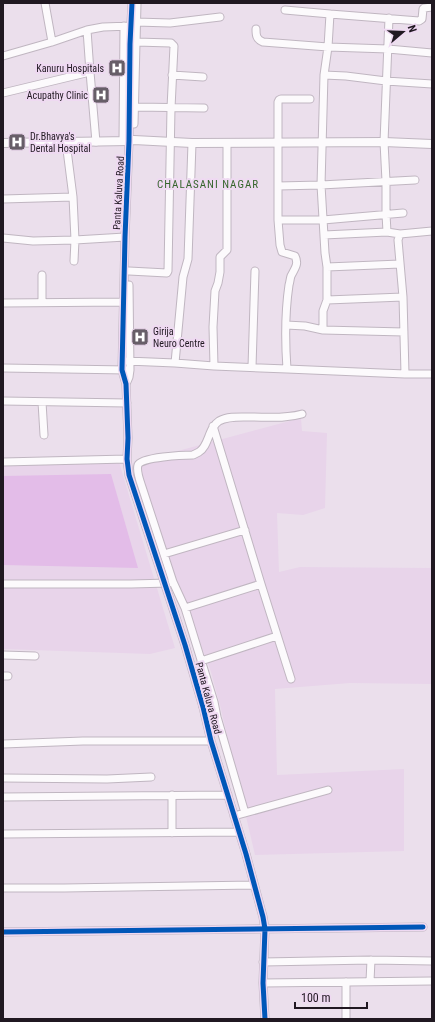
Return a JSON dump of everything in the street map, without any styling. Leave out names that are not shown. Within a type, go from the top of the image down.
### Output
[{"type":"main road","points":[[3,143],[129,141],[192,143],[384,142],[432,144]]},
{"type":"street","points":[[45,3],[52,42]]},
{"type":"street","name":"Panta Kaluva Road","points":[[126,361],[124,302],[125,237],[129,141],[135,107],[136,42],[130,25],[132,3]]},
{"type":"street","name":"Panta Kaluva Road","points":[[130,25],[137,3]]},
{"type":"street","points":[[285,10],[420,21],[422,18],[423,9],[432,7]]},
{"type":"street","points":[[323,330],[323,311],[327,300],[321,185],[324,75],[328,47],[330,14]]},
{"type":"street","points":[[3,56],[87,30],[102,27],[170,23],[220,17]]},
{"type":"street","points":[[387,232],[384,142],[389,18]]},
{"type":"street","points":[[129,141],[130,25]]},
{"type":"street","points":[[256,29],[257,37],[263,42],[432,53]]},
{"type":"street","points":[[87,30],[96,142]]},
{"type":"street","points":[[129,271],[168,272],[171,108],[174,46],[168,43],[136,42]]},
{"type":"street","points":[[3,93],[90,72]]},
{"type":"street","points":[[172,75],[203,77]]},
{"type":"street","points":[[324,75],[432,84]]},
{"type":"street","points":[[287,369],[285,348],[287,299],[290,277],[297,266],[297,261],[294,256],[282,252],[280,248],[278,220],[278,102],[281,99],[310,99]]},
{"type":"street","points":[[135,107],[204,108]]},
{"type":"street","name":"Panta Kaluva Road","points":[[129,141],[130,201],[126,361],[129,475],[185,645],[211,741],[246,854],[263,917],[265,930],[263,962],[265,1019]]},
{"type":"street","points":[[66,142],[73,197],[75,240],[74,261]]},
{"type":"street","points":[[176,363],[183,277],[188,259],[192,143]]},
{"type":"street","points":[[214,366],[215,291],[220,272],[220,257],[227,250],[226,143]]},
{"type":"street","points":[[278,186],[415,180]]},
{"type":"street","points":[[3,199],[73,197]]},
{"type":"street","points":[[278,220],[323,220],[403,213]]},
{"type":"street","points":[[324,235],[387,232],[400,234],[432,231]]},
{"type":"street","points":[[400,234],[398,240],[403,297],[405,374]]},
{"type":"street","points":[[3,238],[33,241],[125,237]]},
{"type":"street","points":[[326,267],[400,264]]},
{"type":"street","points":[[252,367],[255,271]]},
{"type":"street","points":[[42,275],[42,302]]},
{"type":"street","points":[[327,300],[403,297]]},
{"type":"street","points":[[3,302],[124,302]]},
{"type":"street","points":[[286,325],[305,326],[323,330],[404,332]]},
{"type":"street","points":[[126,361],[214,366],[432,374]]},
{"type":"street","points":[[3,368],[126,370]]},
{"type":"street","points":[[3,402],[127,403]]},
{"type":"street","points":[[42,402],[44,435]]},
{"type":"street","points":[[245,813],[202,661],[185,608],[173,582],[138,474],[138,465],[139,463],[155,458],[199,452],[204,447],[213,426],[218,421],[234,417],[289,417],[302,414]]},
{"type":"street","points":[[213,426],[291,679]]},
{"type":"street","points":[[3,462],[128,459]]},
{"type":"street","points":[[164,554],[245,530]]},
{"type":"street","points":[[3,584],[131,584],[173,582]]},
{"type":"street","points":[[185,608],[261,584]]},
{"type":"street","points":[[202,661],[277,636]]},
{"type":"street","points":[[3,655],[35,656]]},
{"type":"street","points":[[3,744],[83,741],[211,741]]},
{"type":"street","points":[[3,778],[107,779],[151,777]]},
{"type":"street","points":[[234,816],[328,790]]},
{"type":"street","points":[[172,795],[172,833]]},
{"type":"street","points":[[3,797],[228,795]]},
{"type":"street","points":[[3,834],[239,832]]},
{"type":"street","points":[[3,888],[254,885]]},
{"type":"street","points":[[3,932],[423,927]]},
{"type":"street","points":[[263,962],[371,960],[432,961]]},
{"type":"street","points":[[370,981],[371,960]]},
{"type":"street","points":[[263,983],[432,981]]},
{"type":"street","points":[[346,982],[346,1019]]},
{"type":"shaded area","points":[[301,418],[302,431],[327,433],[325,508],[303,515],[277,513],[279,572],[300,567],[432,568],[432,684],[350,683],[275,689],[277,775],[404,769],[404,851],[255,855],[211,672],[133,463]]},
{"type":"shaded area","points":[[119,462],[175,648],[150,654],[3,649],[3,464]]},
{"type":"shaded area","points":[[111,474],[138,568],[3,565],[3,476]]},
{"type":"cycle path","points":[[132,3],[122,370],[126,384],[128,438],[127,459],[129,475],[185,645],[211,741],[246,854],[263,917],[265,929],[263,983],[265,1019]]},
{"type":"cycle path","points":[[3,932],[423,927]]},
{"type":"place","name":"Kanuru Hospitals","points":[[117,68]]},
{"type":"place","name":"Acupathy Clinic","points":[[101,95]]},
{"type":"place","name":"Dr.Bhavya's Dental Hospital","points":[[17,142]]},
{"type":"place","name":"Girija Neuro Centre","points":[[140,337]]},
{"type":"district","name":"CHALASANI NAGAR","points":[[208,184]]}]
